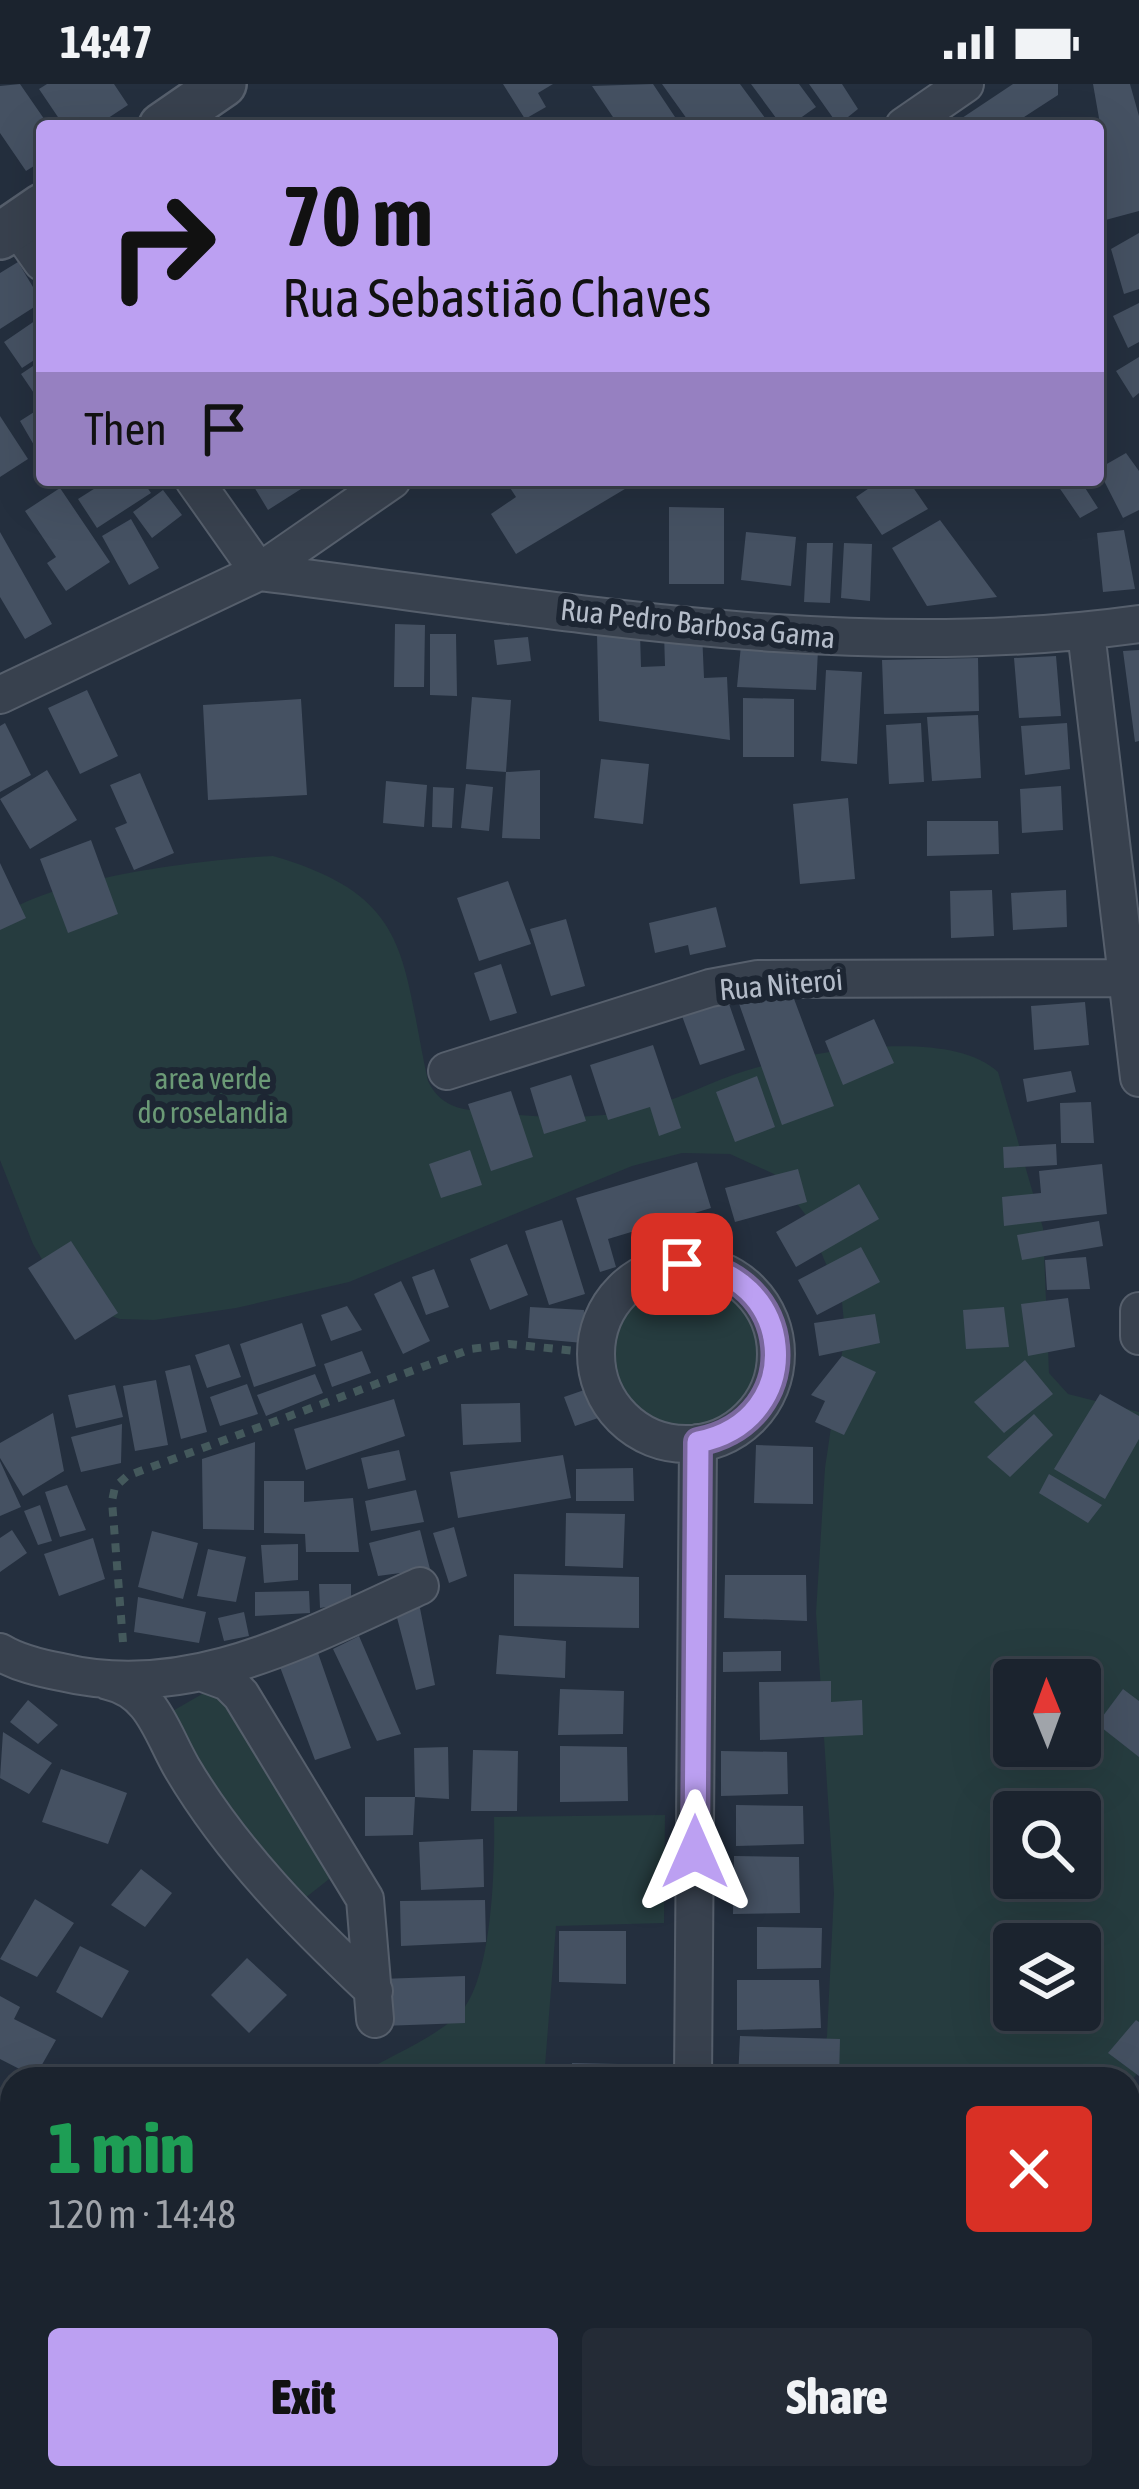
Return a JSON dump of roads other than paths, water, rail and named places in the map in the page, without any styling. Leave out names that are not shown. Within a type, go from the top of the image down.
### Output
[{"type":"street","points":[[170,120],[224,84]]},
{"type":"street","points":[[913,120],[965,84]]},
{"type":"street","points":[[19,223],[36,252]]},
{"type":"street","points":[[198,486],[259,572]]},
{"type":"street","points":[[0,695],[259,572],[383,486]]},
{"type":"street","name":"Rua Pedro Barbosa Gama","points":[[259,572],[807,639],[916,641],[1086,632],[1139,624]]},
{"type":"street","points":[[1086,632],[1139,1078]]},
{"type":"street","name":"Rua Niteroi","points":[[447,1071],[710,988],[758,980],[1127,978]]},
{"type":"street","points":[[710,1267],[746,1286],[774,1332],[770,1386],[736,1428],[698,1442],[660,1439],[626,1421],[603,1390],[596,1353],[600,1326],[612,1302],[655,1269],[710,1267]]},
{"type":"street","points":[[1139,1311],[1139,1336]]},
{"type":"street","points":[[693,2067],[698,1442]]},
{"type":"street","points":[[96,1680],[206,1674],[249,1662],[420,1586]]},
{"type":"street","points":[[0,1652],[145,1698],[216,1820],[277,1898],[375,2005],[370,1920],[359,1887],[242,1695],[229,1682],[206,1674]]},
{"type":"park label","name":"area verde do roselandia","points":[[213,1095]]}]
